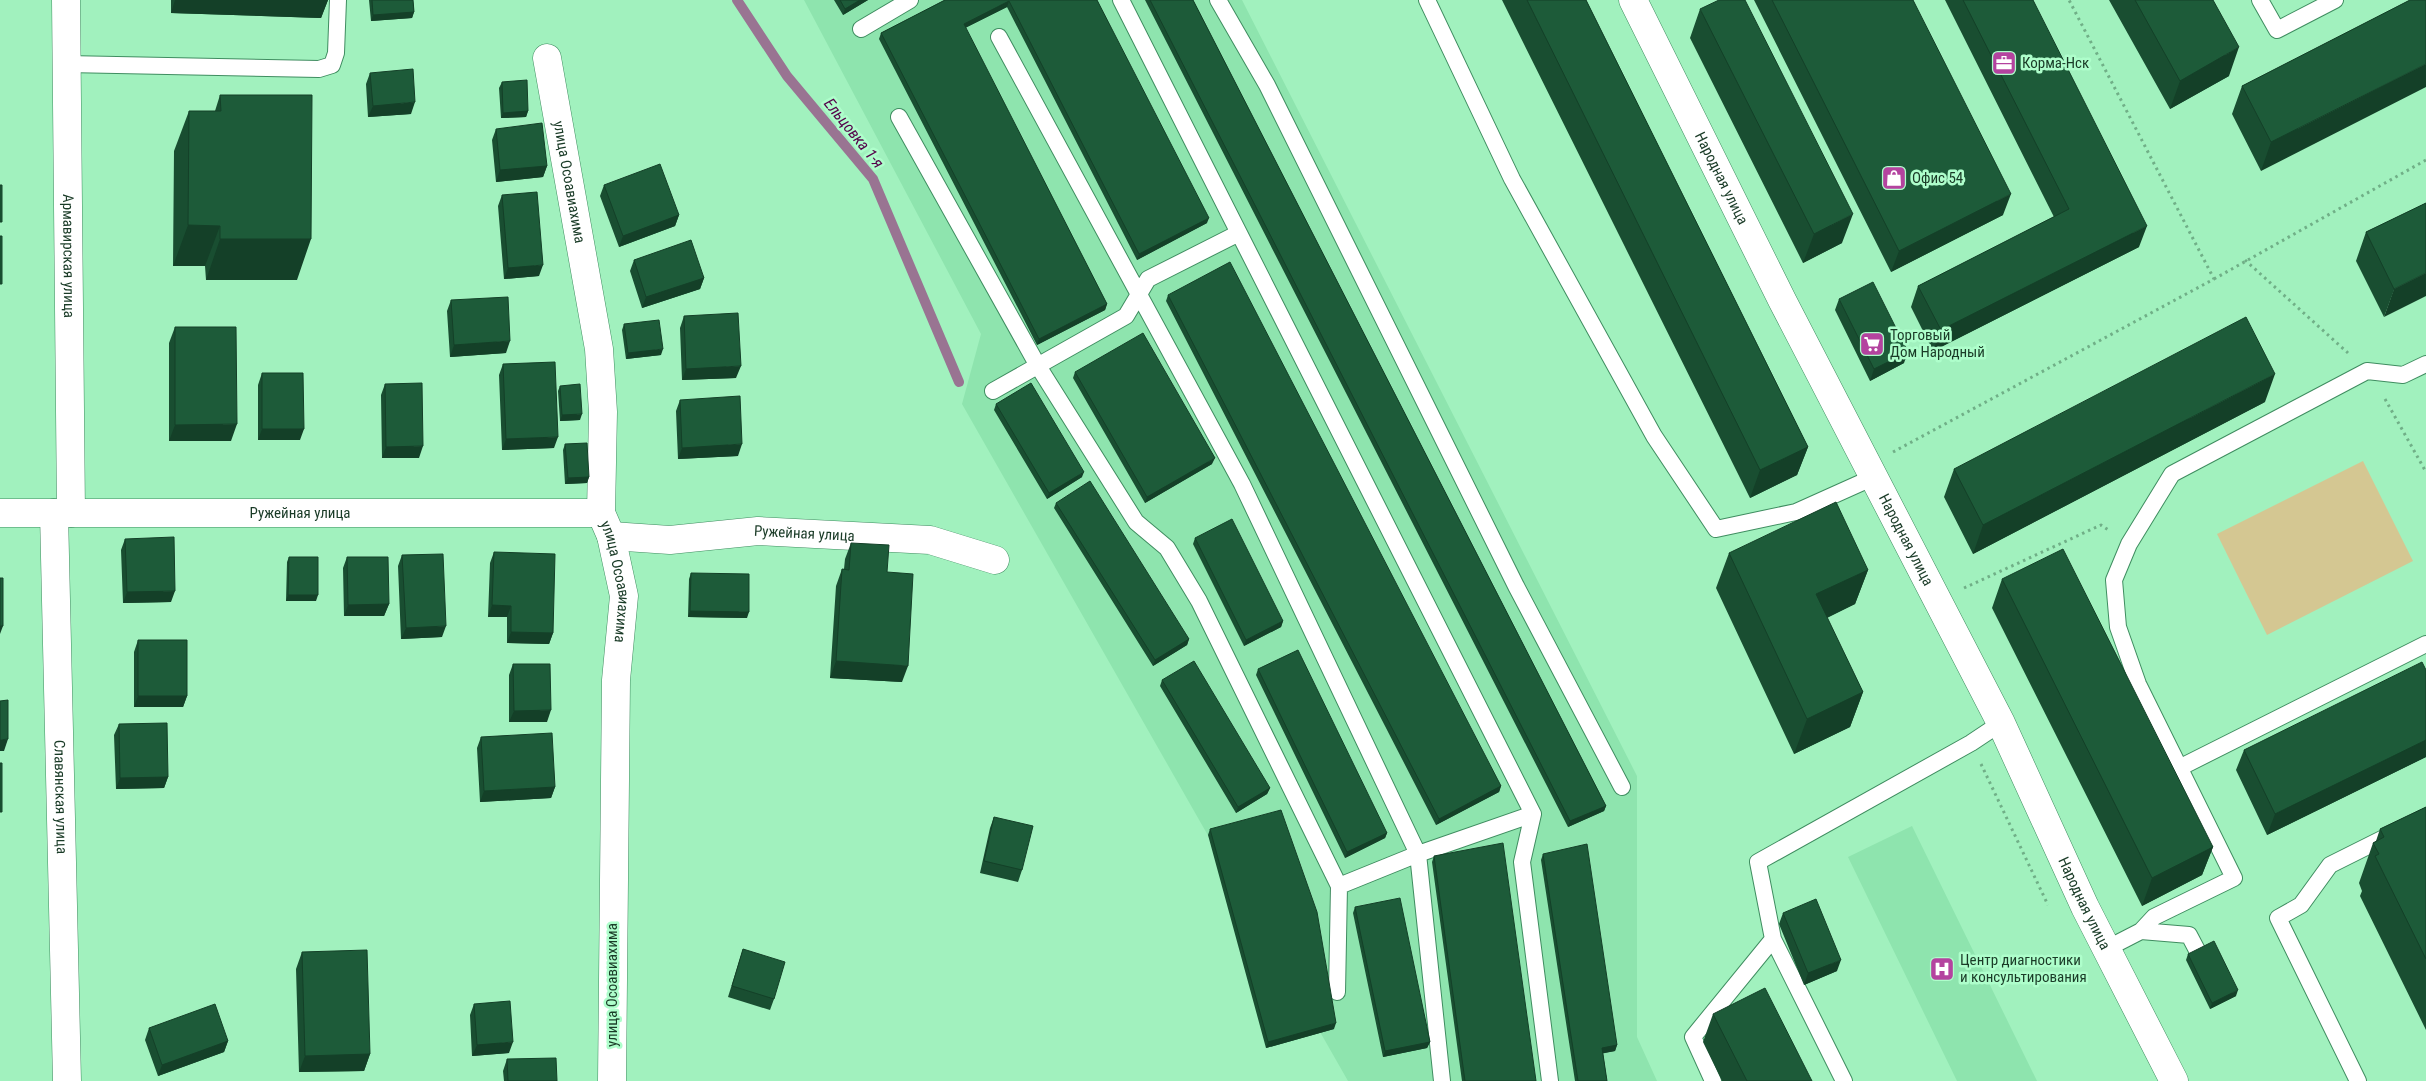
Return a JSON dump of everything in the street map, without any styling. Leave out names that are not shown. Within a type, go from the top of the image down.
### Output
[{"type":"street","name":"Армавирская улица","points":[[62,513],[66,0]]},
{"type":"street","name":"Народная улица","points":[[1633,0],[1782,300],[2001,723],[2106,949],[2174,1081]]},
{"type":"street","name":"улица Осоавиахима","points":[[547,58],[599,349],[606,525],[624,596],[616,680],[612,1081]]},
{"type":"street","name":"Ружейная улица","points":[[0,513],[606,525],[670,540],[758,531],[930,540],[994,560]]},
{"type":"street","name":"Славянская улица","points":[[62,513],[67,1081]]},
{"type":"lane","points":[[66,64],[319,69],[332,65],[336,54],[338,0]]},
{"type":"lane","points":[[861,29],[910,0]]},
{"type":"lane","points":[[1121,0],[1533,814],[1522,862],[1550,1081]]},
{"type":"lane","points":[[1218,0],[1267,85],[1516,586],[1622,787]]},
{"type":"lane","points":[[1427,0],[1512,179],[1654,436],[1716,528],[1796,512],[1874,477]]},
{"type":"lane","points":[[2260,0],[2276,30],[2335,0]]},
{"type":"lane","points":[[999,37],[1242,484],[1418,854],[1442,1081]]},
{"type":"lane","points":[[899,116],[1038,366],[1136,522],[1167,548],[1199,601],[1339,886],[1337,992]]},
{"type":"lane","points":[[993,391],[1126,316],[1148,279],[1239,233]]},
{"type":"lane","points":[[2106,949],[2142,932],[2154,916],[2234,878],[2138,684],[2118,627],[2114,580],[2129,544],[2172,474],[2367,371],[2403,375],[2426,364]]},
{"type":"lane","points":[[2179,768],[2426,644]]},
{"type":"lane","points":[[1844,1081],[1773,939],[1758,862],[1970,743],[2001,723]]},
{"type":"lane","points":[[1339,886],[1418,854],[1533,814]]},
{"type":"lane","points":[[2358,1081],[2278,918],[2302,905],[2330,865],[2426,817]]},
{"type":"lane","points":[[2142,932],[2189,935],[2199,954]]},
{"type":"lane","points":[[1713,1081],[1692,1037],[1773,939]]},
{"type":"path","points":[[2069,0],[2214,279]]},
{"type":"path","points":[[1893,452],[2214,279],[2426,160]]},
{"type":"path","points":[[2245,260],[2367,371],[2426,472]]},
{"type":"path","points":[[1956,592],[2101,525],[2129,544]]},
{"type":"shaded area","points":[[804,0],[1242,0],[1637,776],[1637,1037],[1657,1081],[1348,1081],[962,404],[981,334]]},
{"type":"shaded area","points":[[2363,461],[2413,561],[2267,635],[2217,534]]},
{"type":"shaded area","name":"Центр диагностики и консультирования","points":[[1912,826],[2037,1081],[1957,1081],[1848,857]]},
{"type":"building","points":[[372,0],[413,0],[414,12],[373,15]]},
{"type":"building","points":[[840,0],[860,0],[845,9]]},
{"type":"building","points":[[945,0],[1097,0],[1209,218],[1139,254],[1009,1],[964,24],[1107,304],[1039,339],[881,33]]},
{"type":"building","points":[[1150,0],[1193,0],[1606,806],[1570,821]]},
{"type":"building","points":[[1527,0],[1586,0],[1808,447],[1760,470]]},
{"type":"building","points":[[1719,0],[1745,0],[1853,214],[1814,234],[1700,9]]},
{"type":"building","points":[[1772,0],[1913,0],[2011,194],[1899,251]]},
{"type":"building","points":[[1963,0],[2033,0],[2147,226],[1941,330],[1918,286],[2069,209]]},
{"type":"building","points":[[2135,0],[2213,0],[2239,47],[2180,81]]},
{"type":"building","points":[[2410,0],[2426,0],[2426,64],[2271,142],[2242,86]]},
{"type":"building","points":[[413,69],[415,102],[373,106],[370,73]]},
{"type":"building","points":[[527,80],[528,111],[503,113],[502,82]]},
{"type":"building","points":[[220,95],[312,95],[311,239],[220,239],[220,226],[188,225],[189,111],[221,111]]},
{"type":"building","points":[[542,123],[547,166],[500,170],[496,129]]},
{"type":"building","points":[[660,164],[679,215],[623,236],[604,185]]},
{"type":"building","points":[[0,185],[2,185],[2,222],[0,222]]},
{"type":"building","points":[[537,192],[543,265],[508,268],[502,195]]},
{"type":"building","points":[[2426,203],[2426,273],[2394,289],[2366,232]]},
{"type":"building","points":[[0,236],[2,236],[2,284],[0,284]]},
{"type":"building","points":[[691,240],[704,278],[646,297],[634,260]]},
{"type":"building","points":[[1230,262],[1501,786],[1439,819],[1168,295]]},
{"type":"building","points":[[1873,282],[1908,352],[1874,369],[1839,299]]},
{"type":"building","points":[[508,297],[510,341],[454,345],[451,300]]},
{"type":"building","points":[[738,313],[741,366],[686,369],[684,316]]},
{"type":"building","points":[[2246,317],[2275,374],[1983,525],[1954,469]]},
{"type":"building","points":[[659,320],[663,349],[628,353],[624,324]]},
{"type":"building","points":[[175,327],[236,327],[237,424],[175,425]]},
{"type":"building","points":[[1143,333],[1215,458],[1147,497],[1075,372]]},
{"type":"building","points":[[555,362],[558,437],[506,439],[503,364]]},
{"type":"building","points":[[262,373],[303,373],[304,429],[262,429]]},
{"type":"building","points":[[422,383],[423,446],[386,447],[385,384]]},
{"type":"building","points":[[1031,383],[1084,472],[1049,493],[996,404]]},
{"type":"building","points":[[580,384],[582,414],[562,415],[560,386]]},
{"type":"building","points":[[740,396],[742,444],[682,448],[680,400]]},
{"type":"building","points":[[587,443],[589,477],[568,478],[565,444]]},
{"type":"building","points":[[1090,481],[1189,639],[1155,660],[1056,503]]},
{"type":"building","points":[[1836,502],[1868,570],[1816,594],[1863,692],[1807,719],[1729,553]]},
{"type":"building","points":[[1232,519],[1283,621],[1246,640],[1195,538]]},
{"type":"building","points":[[174,537],[175,591],[127,592],[125,539]]},
{"type":"building","points":[[851,543],[889,545],[887,572],[913,574],[908,666],[836,661],[842,569],[849,570]]},
{"type":"building","points":[[2063,549],[2213,847],[2152,878],[2002,579]]},
{"type":"building","points":[[494,552],[555,554],[553,633],[511,632],[511,606],[492,605]]},
{"type":"building","points":[[443,554],[446,626],[406,628],[402,555]]},
{"type":"building","points":[[289,557],[318,557],[318,595],[288,595]]},
{"type":"building","points":[[347,557],[388,557],[389,604],[348,605]]},
{"type":"building","points":[[691,573],[749,574],[749,612],[690,611]]},
{"type":"building","points":[[0,578],[3,578],[3,626],[0,626]]},
{"type":"building","points":[[138,640],[187,640],[187,696],[138,696]]},
{"type":"building","points":[[1298,650],[1387,833],[1347,852],[1258,669]]},
{"type":"building","points":[[1194,661],[1270,788],[1238,807],[1162,680]]},
{"type":"building","points":[[2422,662],[2426,670],[2426,740],[2275,814],[2244,750]]},
{"type":"building","points":[[513,664],[550,664],[551,710],[514,711]]},
{"type":"building","points":[[8,700],[8,739],[0,740],[0,701]]},
{"type":"building","points":[[167,723],[168,777],[120,778],[119,724]]},
{"type":"building","points":[[552,733],[555,787],[484,791],[481,737]]},
{"type":"building","points":[[0,763],[2,763],[2,812],[0,812]]},
{"type":"building","points":[[2426,807],[2426,959],[2375,856],[2379,854],[2373,843],[2384,837],[2380,829]]},
{"type":"building","points":[[1281,810],[1317,912],[1336,1023],[1268,1042],[1210,829]]},
{"type":"building","points":[[994,817],[1033,826],[1022,870],[984,861]]},
{"type":"building","points":[[1503,843],[1536,1081],[1465,1081],[1434,856]]},
{"type":"building","points":[[1587,844],[1617,1045],[1602,1048],[1607,1081],[1578,1081],[1543,854]]},
{"type":"building","points":[[1400,898],[1430,1042],[1385,1051],[1355,907]]},
{"type":"building","points":[[1816,899],[1841,960],[1808,973],[1783,913]]},
{"type":"building","points":[[2214,941],[2238,990],[2212,1003],[2188,954]]},
{"type":"building","points":[[743,949],[785,962],[774,999],[732,986]]},
{"type":"building","points":[[367,950],[370,1054],[305,1056],[302,952]]},
{"type":"building","points":[[1765,988],[1812,1081],[1747,1081],[1713,1014]]},
{"type":"building","points":[[510,1001],[513,1042],[477,1045],[474,1004]]},
{"type":"building","points":[[215,1004],[228,1041],[162,1065],[149,1028]]},
{"type":"building","points":[[556,1058],[557,1081],[508,1081],[507,1059]]},
{"type":"waterway","name":"Ельцовка 1-я","points":[[737,0],[787,76],[873,179],[959,382]]},
{"type":"place","name":"Корма-Нск","points":[[2004,63]]},
{"type":"place","name":"Офис 54","points":[[1894,178]]},
{"type":"place","name":"Торговый Дом Народный","points":[[1872,344]]},
{"type":"place","name":"Центр диагностики и консультирования","points":[[1942,969]]}]
